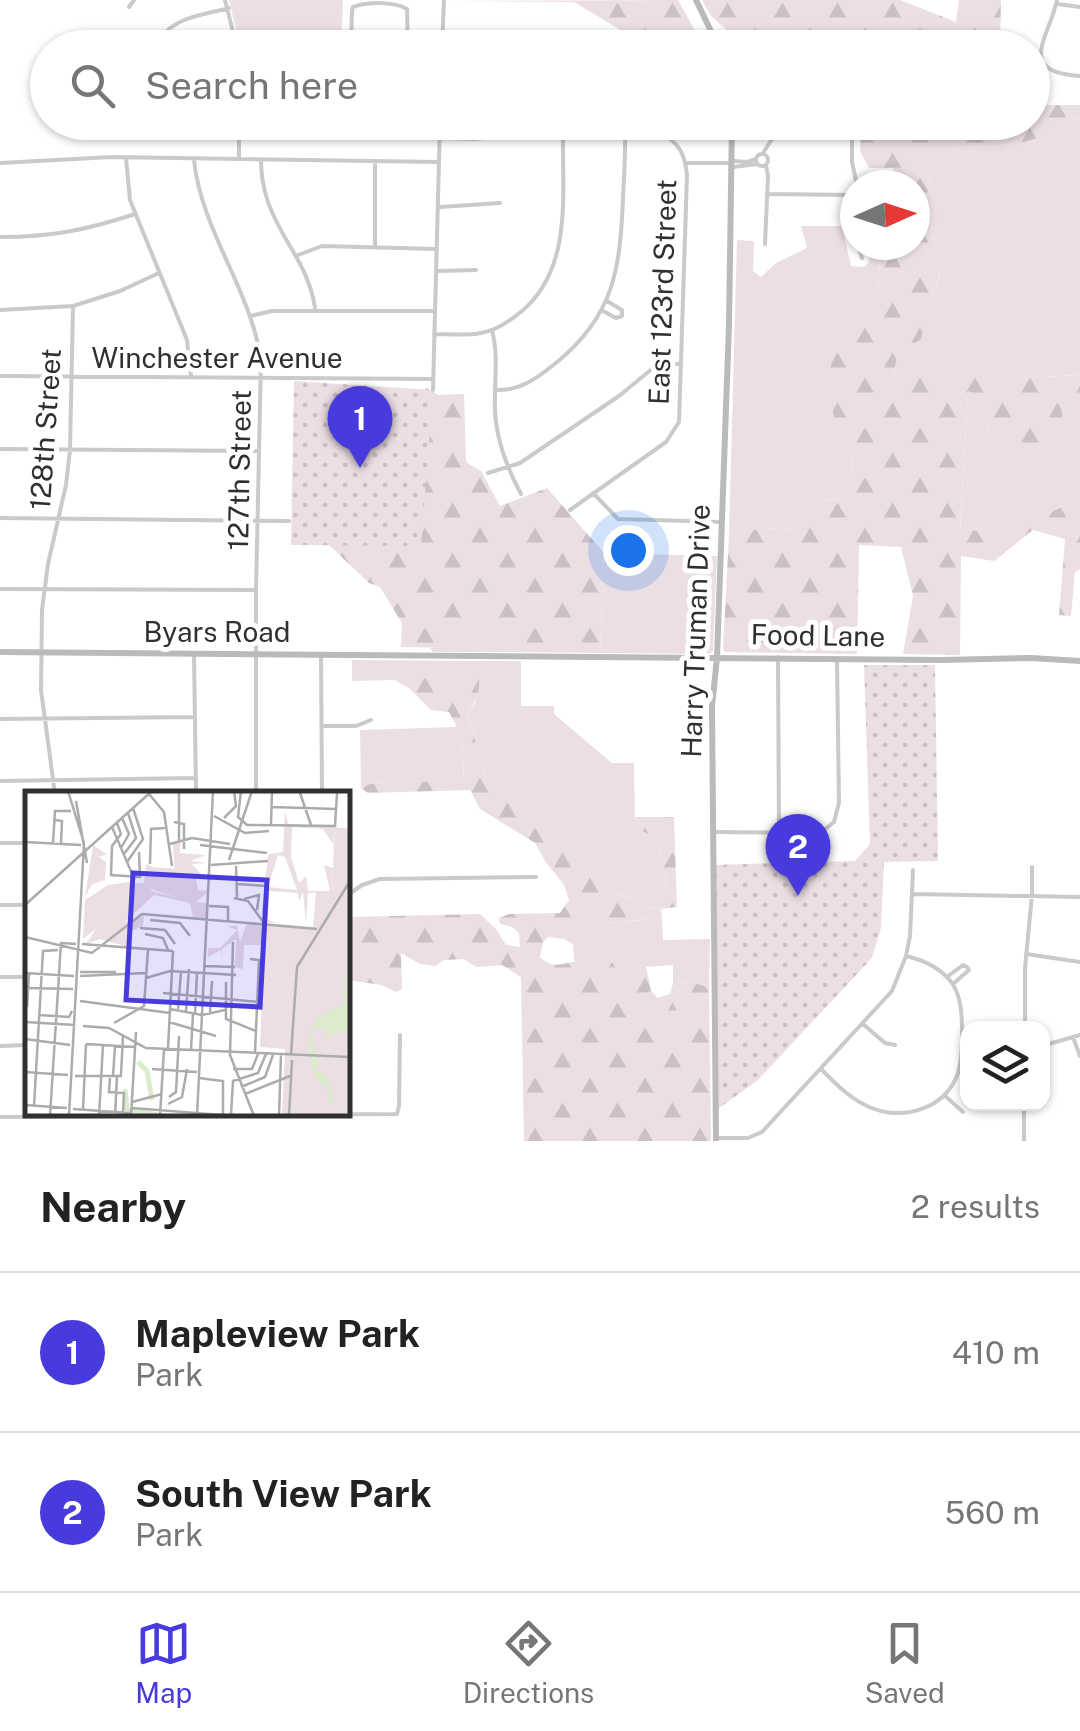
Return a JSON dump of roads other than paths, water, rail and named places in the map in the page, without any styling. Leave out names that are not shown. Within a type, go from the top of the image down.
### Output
[{"type":"street","points":[[129,7],[134,0]]},
{"type":"street","points":[[226,0],[233,30]]},
{"type":"street","points":[[443,30],[444,0]]},
{"type":"street","points":[[696,0],[710,30]]},
{"type":"street","points":[[1046,30],[1057,2],[1080,7]]},
{"type":"street","points":[[352,30],[353,7],[359,4],[400,5],[407,9],[408,30]]},
{"type":"street","points":[[167,30],[180,21],[228,8]]},
{"type":"street","points":[[1050,69],[1080,76]]},
{"type":"street","points":[[239,140],[239,160]]},
{"type":"street","points":[[433,390],[440,140]]},
{"type":"street","points":[[434,334],[467,335],[492,330],[531,304],[545,286],[561,239],[563,140]]},
{"type":"street","points":[[495,390],[514,389],[532,382],[576,344],[607,301],[621,250],[626,140]]},
{"type":"street","points":[[672,140],[681,148],[686,163],[757,162],[766,166]]},
{"type":"street","name":"Harry Truman Drive","points":[[716,1140],[712,707],[722,522],[732,140]]},
{"type":"street","points":[[757,162],[771,140]]},
{"type":"street","points":[[854,140],[854,170]]},
{"type":"street","points":[[763,153],[768,158],[765,244]]},
{"type":"street","points":[[0,162],[126,158],[439,162]]},
{"type":"street","points":[[126,158],[127,189],[187,340],[191,377]]},
{"type":"street","name":"127th Street","points":[[194,160],[200,196],[258,342],[261,378],[256,791]]},
{"type":"street","points":[[260,160],[267,201],[309,281],[315,311]]},
{"type":"street","points":[[375,161],[375,247]]},
{"type":"street","name":"East 123rd Street","points":[[593,493],[666,442],[679,422],[686,163]]},
{"type":"street","points":[[768,194],[840,195]]},
{"type":"street","points":[[438,207],[500,203]]},
{"type":"street","points":[[0,237],[86,230],[135,214]]},
{"type":"street","points":[[296,255],[322,246],[436,248]]},
{"type":"street","points":[[436,272],[476,270]]},
{"type":"street","points":[[0,310],[73,306],[120,292],[159,273]]},
{"type":"street","points":[[602,310],[616,318],[622,316],[622,310],[607,301]]},
{"type":"street","name":"128th Street","points":[[56,791],[43,718],[41,652],[44,590],[70,450],[73,306]]},
{"type":"street","points":[[250,316],[272,311],[434,311]]},
{"type":"street","points":[[492,330],[497,427],[521,494]]},
{"type":"street","points":[[488,473],[520,463],[619,396],[658,364],[680,364]]},
{"type":"street","name":"Winchester Avenue","points":[[0,376],[433,378]]},
{"type":"street","points":[[0,448],[259,451]]},
{"type":"street","points":[[570,510],[593,493],[618,518],[722,522]]},
{"type":"street","points":[[0,518],[288,521]]},
{"type":"street","points":[[0,589],[256,590]]},
{"type":"street","name":"Byars Road","points":[[0,652],[434,655]]},
{"type":"street","points":[[194,653],[196,791]]},
{"type":"street","points":[[320,654],[322,791]]},
{"type":"street","name":"Food Lane","points":[[434,655],[1080,660]]},
{"type":"street","points":[[778,657],[779,833]]},
{"type":"street","points":[[713,832],[810,833],[832,825],[839,803],[837,658]]},
{"type":"street","points":[[0,719],[195,717]]},
{"type":"street","points":[[322,726],[356,726],[370,720]]},
{"type":"street","points":[[0,781],[196,778]]},
{"type":"street","points":[[0,843],[25,842]]},
{"type":"street","points":[[1024,1021],[1032,866]]},
{"type":"street","points":[[716,1140],[748,1138],[762,1132],[892,991],[906,956],[914,870]]},
{"type":"street","points":[[350,893],[380,880],[536,877]]},
{"type":"street","points":[[912,894],[1080,897]]},
{"type":"street","points":[[1026,954],[1080,962]]},
{"type":"street","points":[[821,1069],[853,1098],[888,1113],[917,1111],[944,1095],[958,1072],[962,1042],[960,1004],[947,977],[927,963],[906,956]]},
{"type":"street","points":[[947,977],[963,965],[968,967],[953,984]]},
{"type":"street","points":[[863,1024],[885,1043],[894,1045]]},
{"type":"street","points":[[350,1114],[397,1114],[400,1035]]},
{"type":"street","points":[[1050,1044],[1080,1035]]},
{"type":"street","points":[[1073,1038],[1080,1056]]},
{"type":"street","points":[[0,1046],[25,1045]]},
{"type":"street","points":[[944,1095],[963,1112]]},
{"type":"street","points":[[1024,1111],[1024,1141]]},
{"type":"street","points":[[0,1117],[25,1116]]},
{"type":"place","name":"Mapleview Park","points":[[360,468]]},
{"type":"place","name":"South View Park","points":[[798,896]]}]
